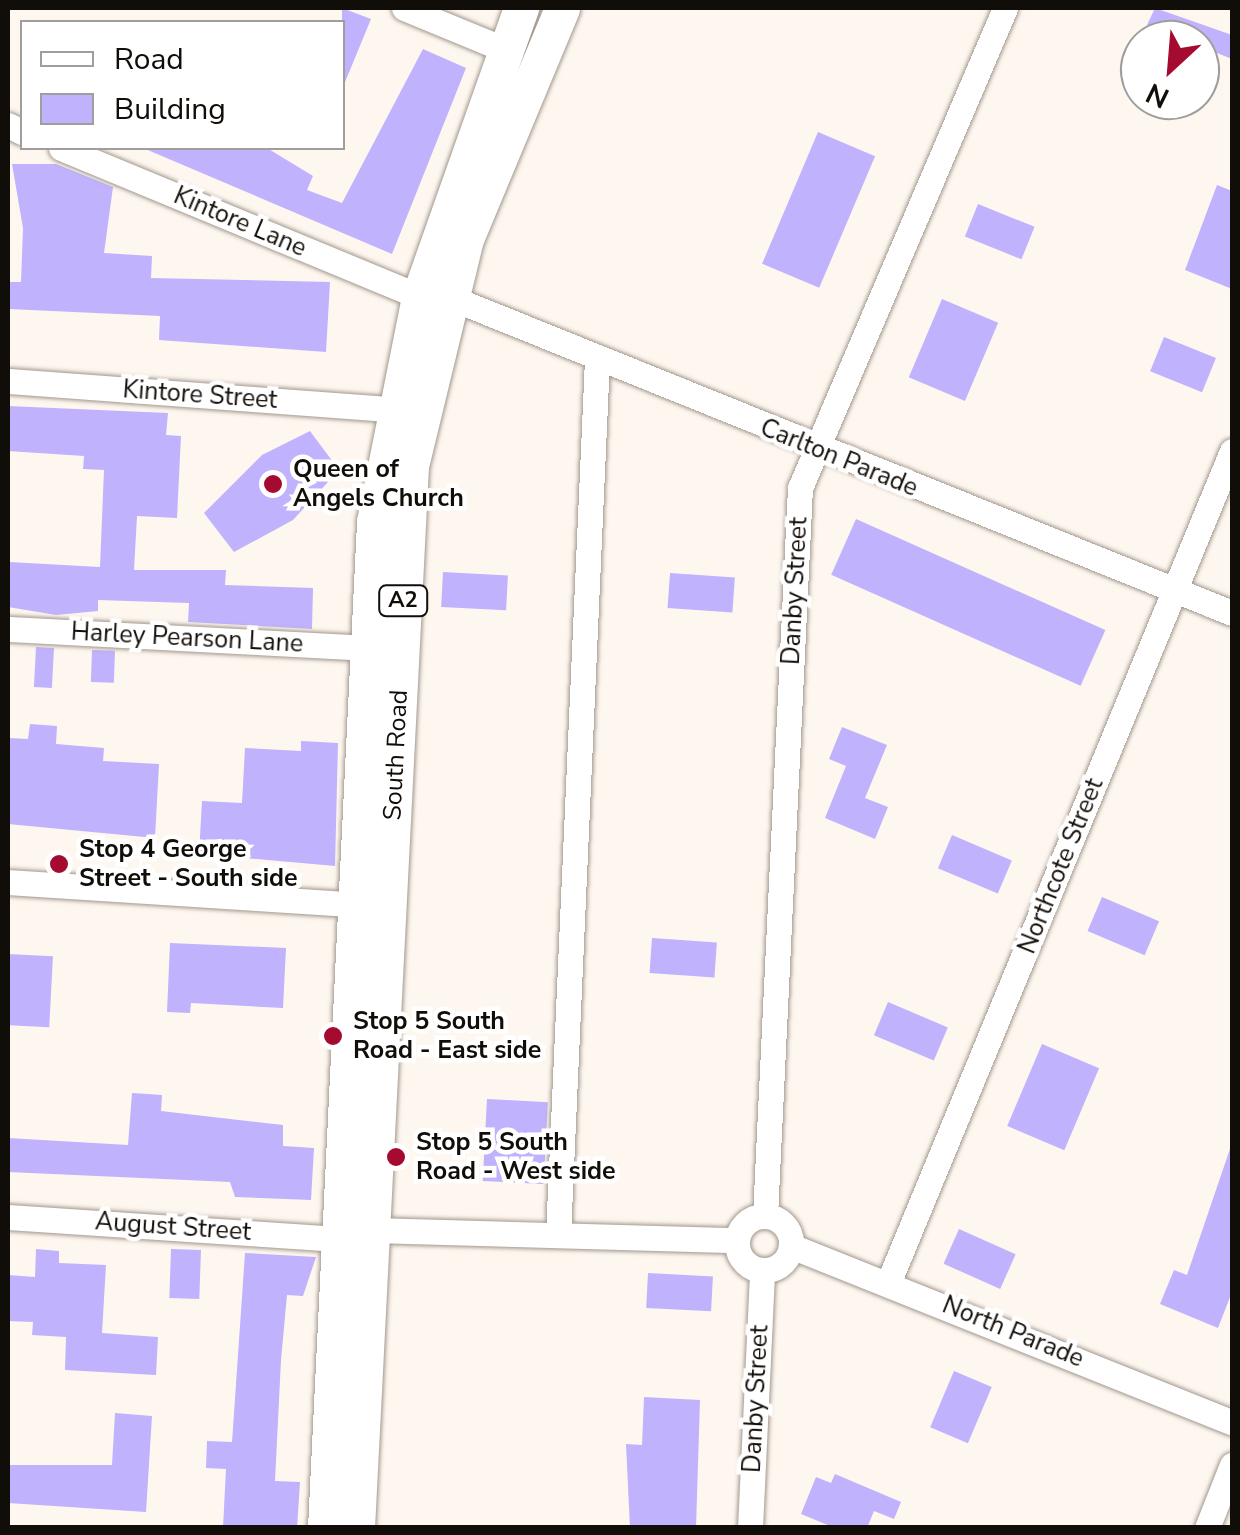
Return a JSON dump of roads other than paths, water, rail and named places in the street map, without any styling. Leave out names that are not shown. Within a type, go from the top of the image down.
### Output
[{"type":"highway","name":"South Road","points":[[357,1528],[411,466],[434,296],[521,8]]},
{"type":"highway","name":"South Road","points":[[324,1528],[366,648],[392,409],[434,296],[562,8]]},
{"type":"highway","points":[[506,50],[538,64]]},
{"type":"street","points":[[404,8],[506,50]]},
{"type":"street","name":"Danby Street","points":[[765,1216],[800,488],[1004,8]]},
{"type":"street","name":"Kintore Lane","points":[[66,150],[434,296]]},
{"type":"street","name":"Carlton Parade","points":[[434,296],[1232,614]]},
{"type":"street","points":[[558,1235],[597,358]]},
{"type":"street","name":"Kintore Street","points":[[8,381],[392,409]]},
{"type":"street","name":"Northcote Street","points":[[889,1281],[1232,451]]},
{"type":"street","name":"Harley Pearson Lane","points":[[8,629],[366,648]]},
{"type":"street","points":[[8,882],[353,902],[388,908]]},
{"type":"street","points":[[765,1216],[782,1223],[791,1246],[762,1270],[746,1263],[738,1240],[746,1222],[765,1216]]},
{"type":"street","name":"August Street","points":[[8,1217],[338,1239],[372,1230]]},
{"type":"street","points":[[372,1230],[738,1240]]},
{"type":"street","name":"North Parade","points":[[791,1246],[889,1281],[1232,1422]]},
{"type":"street","name":"Danby Street","points":[[750,1528],[762,1270]]},
{"type":"street","points":[[1206,1528],[1232,1465]]},
{"type":"place","name":"Queen of Angels Church","points":[[273,484]]},
{"type":"place","name":"Stop 4 George Street - South side","points":[[59,864]]},
{"type":"place","name":"Stop 5 South Road - East side","points":[[333,1036]]},
{"type":"place","name":"Stop 5 South Road - West side","points":[[396,1157]]}]
